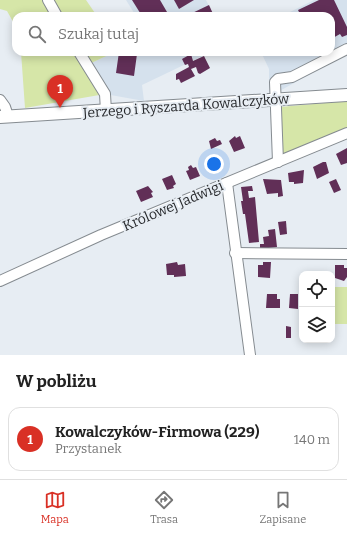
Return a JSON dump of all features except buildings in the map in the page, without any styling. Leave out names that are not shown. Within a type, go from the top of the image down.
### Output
[{"type":"main road","name":"Jerzego i Ryszarda Kowalczyków","points":[[4,116],[106,111],[347,95]]},
{"type":"street","points":[[48,0],[55,12]]},
{"type":"street","points":[[335,55],[347,49]]},
{"type":"street","points":[[81,56],[105,94],[106,111]]},
{"type":"street","points":[[278,162],[275,82],[278,79],[292,77],[333,56]]},
{"type":"street","points":[[0,100],[5,107],[4,116]]},
{"type":"street","name":"Królowej Jadwigi","points":[[0,281],[101,235],[347,133]]},
{"type":"street","points":[[227,183],[235,253],[250,355]]},
{"type":"street","points":[[235,253],[347,254]]},
{"type":"shaded area","points":[[126,0],[206,0],[212,12],[134,12]]},
{"type":"shaded area","points":[[314,0],[347,0],[347,54],[274,94],[269,87],[269,69],[263,56],[335,56],[335,12],[290,12]]},
{"type":"shaded area","points":[[106,56],[203,56],[142,85],[144,101],[105,94],[87,65]]},
{"type":"green space","points":[[0,0],[86,0],[94,12],[12,12],[12,20],[7,11],[0,9]]},
{"type":"green space","points":[[21,56],[106,56],[87,65],[105,94],[25,108]]},
{"type":"green space","points":[[347,101],[347,133],[278,162],[280,107]]},
{"type":"green space","points":[[335,287],[347,287],[347,324],[335,324]]},
{"type":"place","name":"Kowalczyków-Firmowa (229)","points":[[60,108]]}]
